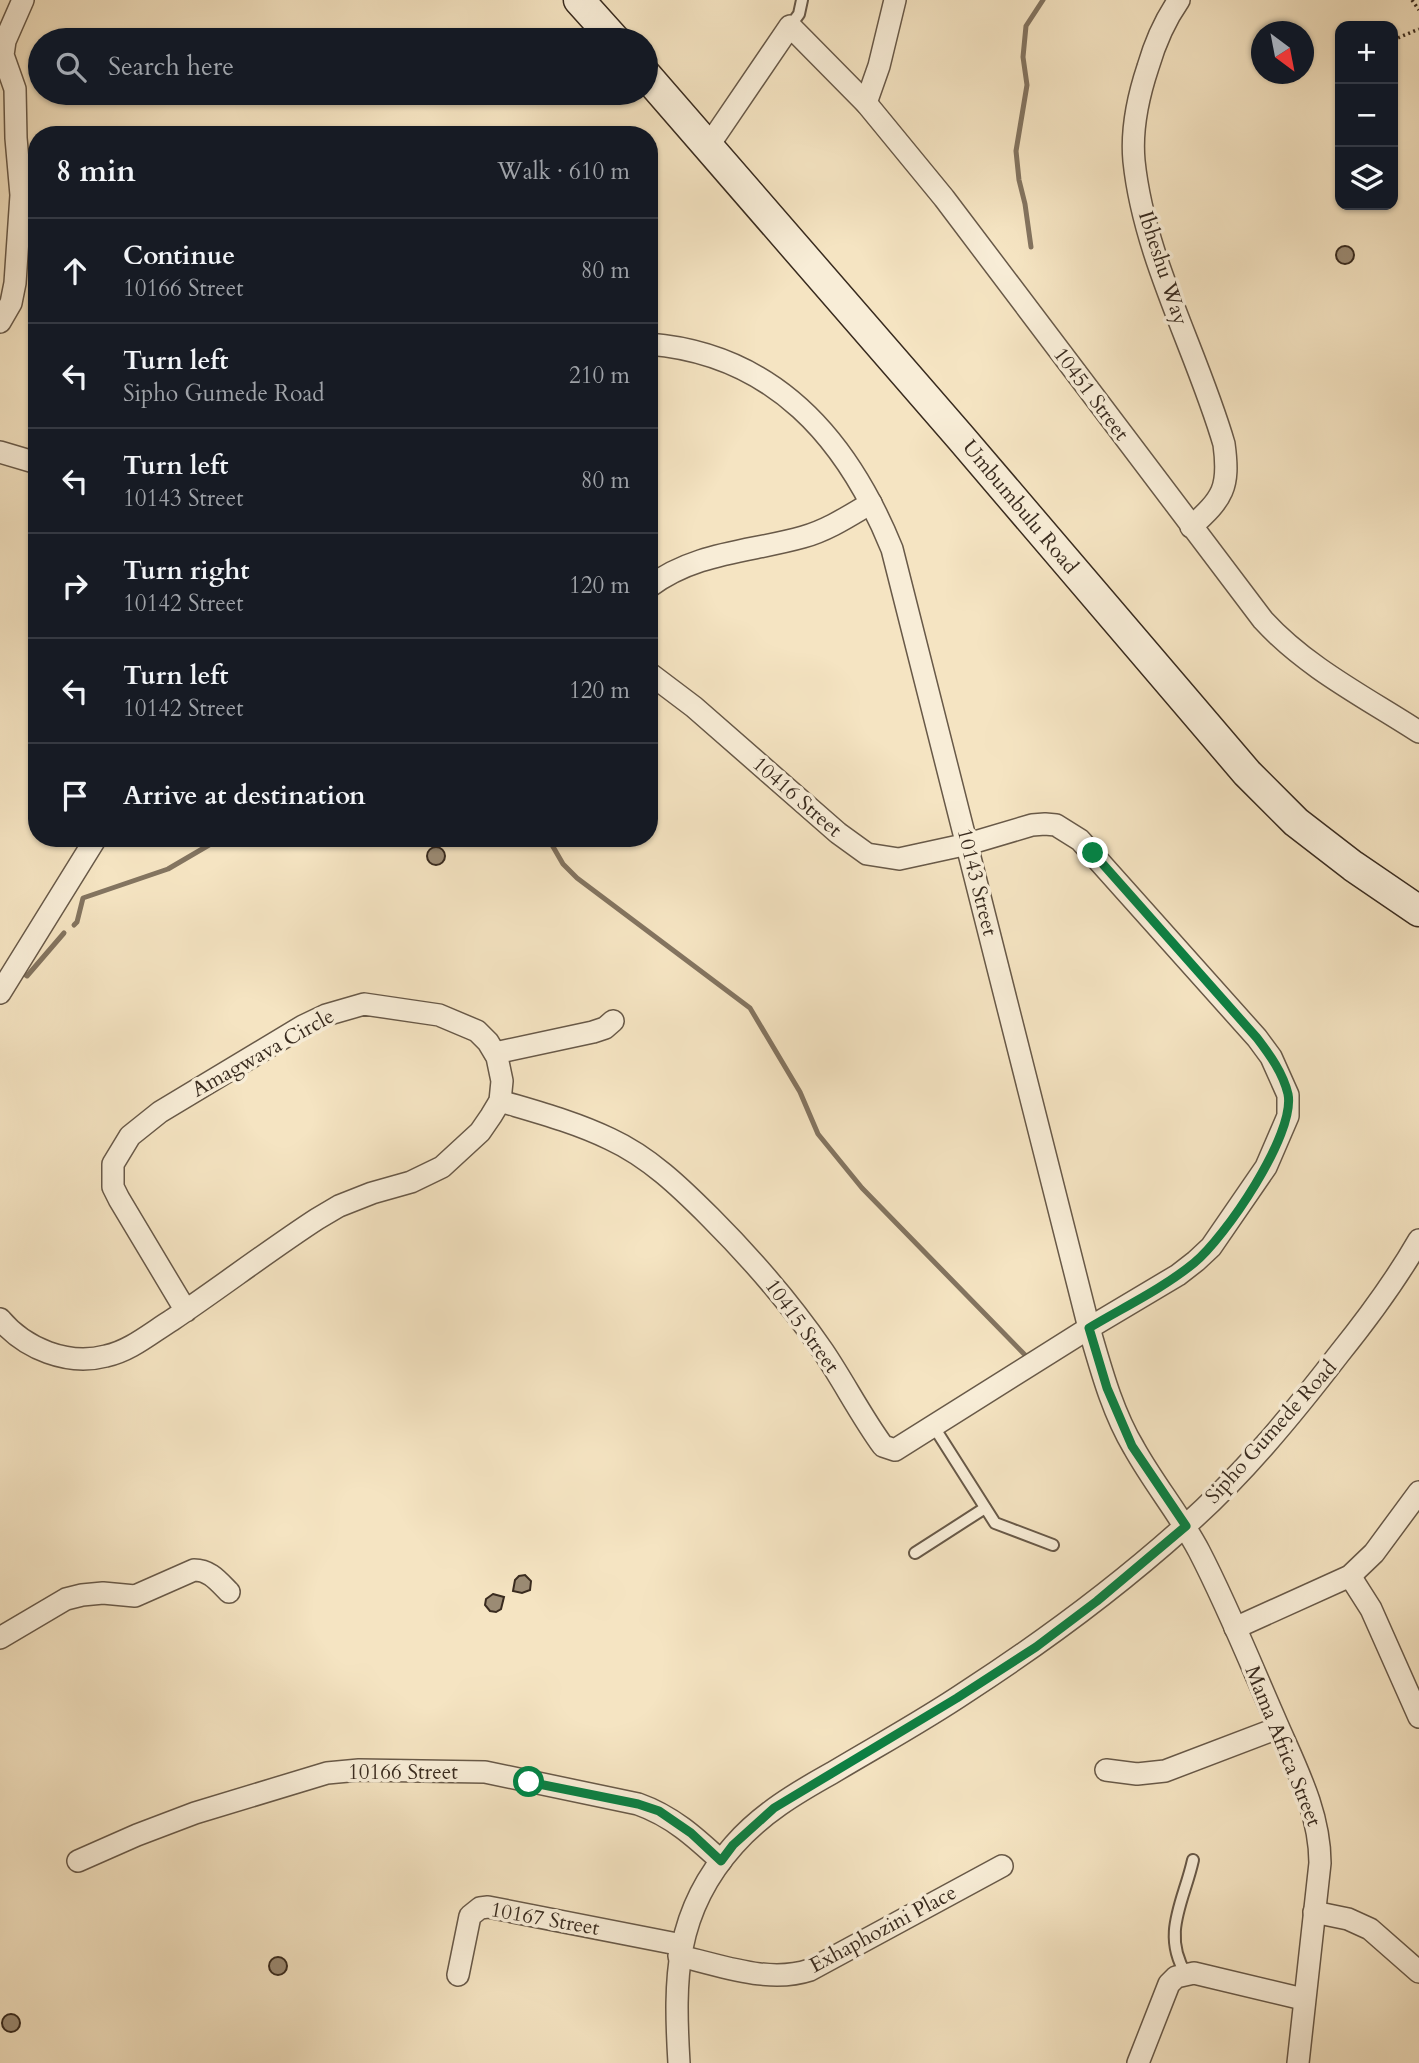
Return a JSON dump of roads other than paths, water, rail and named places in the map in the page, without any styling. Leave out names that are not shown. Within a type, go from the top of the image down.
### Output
[{"type":"main road","points":[[579,0],[604,28]]},
{"type":"main road","name":"Umbumbulu Road","points":[[658,88],[1247,773],[1296,822],[1353,866],[1419,911]]},
{"type":"street","points":[[0,322],[11,303],[15,283],[21,195],[15,89],[3,55],[5,41],[23,0]]},
{"type":"street","points":[[866,103],[879,66],[895,0]]},
{"type":"street","name":"Ibheshu Way","points":[[1180,0],[1168,16],[1140,89],[1134,126],[1134,160],[1150,236],[1224,444],[1226,462],[1222,494],[1213,507],[1191,527]]},
{"type":"street","points":[[709,145],[790,26]]},
{"type":"street","name":"10451 Street","points":[[790,26],[866,103],[944,198],[1248,602],[1283,642],[1305,660],[1419,732]]},
{"type":"street","name":"10143 Street","points":[[658,345],[703,352],[750,371],[777,388],[816,424],[850,468],[871,503],[892,549],[1089,1328],[1107,1388],[1132,1446],[1186,1526]]},
{"type":"street","points":[[0,452],[28,460]]},
{"type":"street","points":[[658,580],[687,564],[820,531],[871,503]]},
{"type":"street","name":"10416 Street","points":[[658,680],[694,707],[838,833],[867,854],[899,859],[968,844],[1032,825],[1056,825],[1080,840],[1271,1057],[1288,1095],[1288,1116],[1266,1167],[1211,1247],[1178,1275],[1089,1328]]},
{"type":"street","points":[[0,993],[90,847]]},
{"type":"street","name":"Amagwava Circle","points":[[186,1311],[128,1217],[113,1187],[112,1174],[117,1157],[130,1136],[140,1127],[160,1112],[303,1026],[346,1007],[380,1005],[439,1015],[477,1031],[495,1054]]},
{"type":"street","points":[[0,1320],[19,1338],[73,1359],[91,1359],[123,1350],[186,1311],[339,1206],[411,1182],[442,1167],[480,1132],[500,1101],[501,1070],[495,1054],[593,1032],[605,1028],[613,1021]]},
{"type":"street","name":"10415 Street","points":[[500,1101],[570,1122],[610,1139],[631,1150],[676,1183],[742,1249],[803,1321],[883,1446],[895,1450],[1089,1328]]},
{"type":"street","name":"Sipho Gumede Road","points":[[679,2063],[676,2005],[680,1951],[693,1909],[733,1845],[774,1808],[1036,1647],[1097,1601],[1186,1526],[1257,1454],[1299,1406],[1357,1331],[1419,1240]]},
{"type":"street","points":[[1235,1628],[1350,1576],[1374,1553],[1419,1492]]},
{"type":"street","name":"Mama Africa Street","points":[[1186,1526],[1235,1628],[1307,1794],[1319,1835],[1320,1863],[1298,2063]]},
{"type":"street","points":[[0,1638],[66,1600],[103,1593],[135,1596],[194,1570],[204,1570],[211,1574],[229,1592]]},
{"type":"street","points":[[1350,1576],[1371,1609],[1419,1717]]},
{"type":"street","points":[[1106,1770],[1137,1774],[1165,1771],[1278,1728]]},
{"type":"street","name":"10166 Street","points":[[78,1861],[195,1813],[327,1773],[380,1770],[485,1772],[638,1804],[659,1811],[676,1822],[721,1861]]},
{"type":"street","name":"Exhaphozini Place","points":[[680,1951],[768,1976],[797,1975],[1002,1866]]},
{"type":"street","name":"10167 Street","points":[[458,1975],[470,1916],[480,1908],[488,1907],[680,1951]]},
{"type":"street","points":[[1314,1912],[1358,1923],[1370,1929],[1419,1972]]},
{"type":"street","points":[[1138,2063],[1164,1992],[1176,1977],[1186,1974],[1205,1976],[1303,1999]]},
{"type":"lane","points":[[790,26],[799,14],[802,0]]},
{"type":"lane","points":[[934,1427],[997,1525],[1053,1545]]},
{"type":"lane","points":[[915,1553],[985,1508]]},
{"type":"lane","points":[[1186,1974],[1174,1949],[1175,1919],[1188,1885],[1192,1860]]},
{"type":"waterway","points":[[1031,247],[1016,151],[1027,85],[1023,57],[1026,26],[1043,0]]},
{"type":"waterway","points":[[74,925],[83,898],[168,869],[206,847]]},
{"type":"waterway","points":[[553,847],[563,864],[577,878],[750,1008],[800,1092],[818,1134],[862,1188],[1027,1357]]},
{"type":"waterway","points":[[23,973],[27,976],[64,933]]}]
